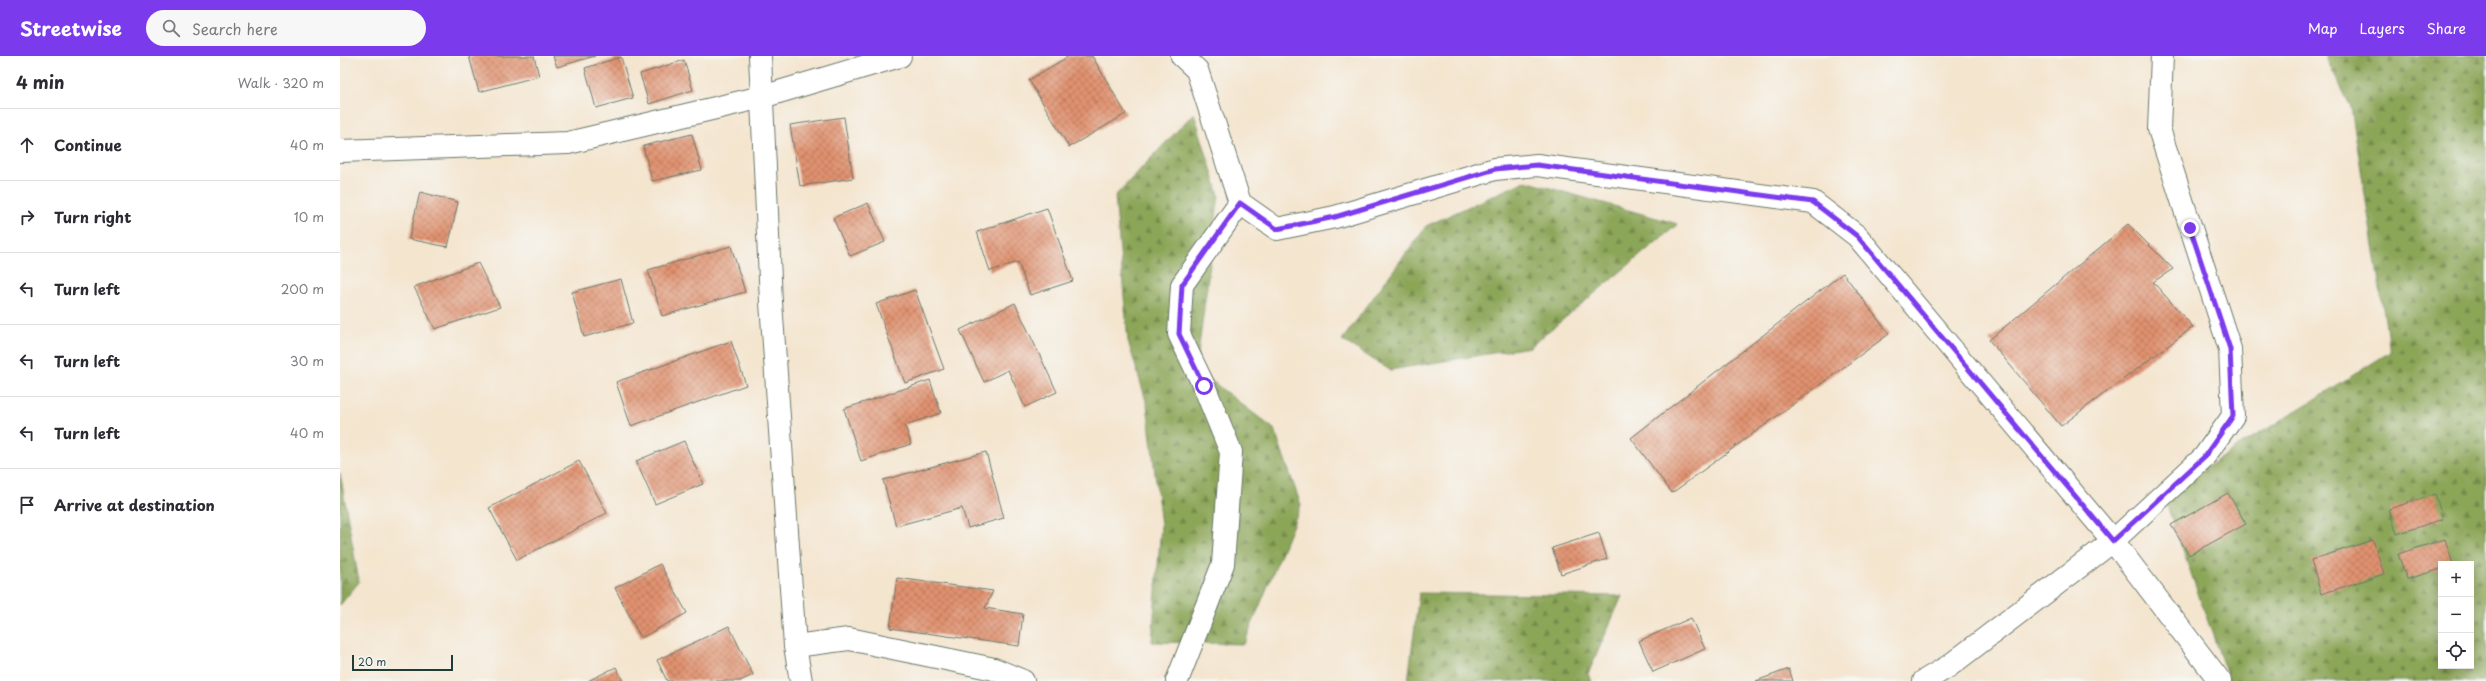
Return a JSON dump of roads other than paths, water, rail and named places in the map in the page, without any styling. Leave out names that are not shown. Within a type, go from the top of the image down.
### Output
[{"type":"street","points":[[760,56],[771,302],[795,646],[802,681]]},
{"type":"street","points":[[340,151],[568,143],[762,97],[900,56]]},
{"type":"street","points":[[1182,56],[1197,70],[1240,203],[1277,229],[1335,217],[1495,169],[1537,165],[1813,202],[1857,236],[2113,541],[2220,681]]},
{"type":"street","points":[[1924,681],[1948,666],[2113,541],[2204,457],[2233,416],[2230,349],[2159,129],[2162,56]]},
{"type":"street","points":[[1177,681],[1223,564],[1231,452],[1204,386],[1179,334],[1182,285],[1240,203]]},
{"type":"street","points":[[795,646],[850,639],[994,670],[1023,681]]}]
